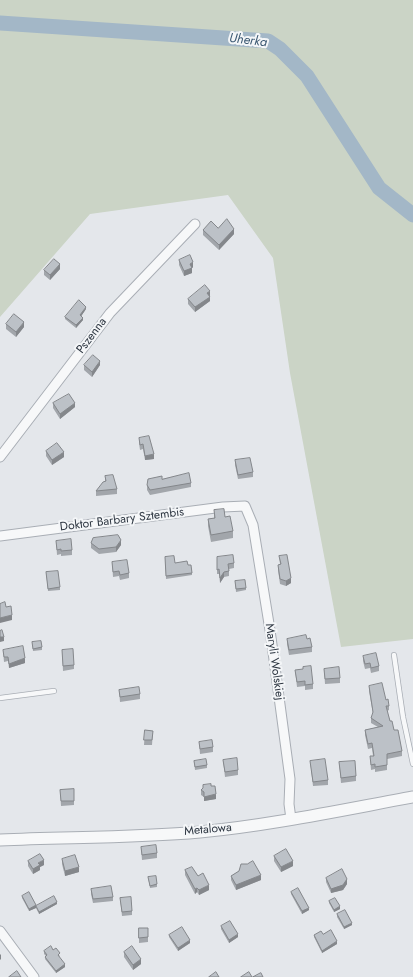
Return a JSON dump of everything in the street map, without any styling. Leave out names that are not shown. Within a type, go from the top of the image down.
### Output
[{"type":"street","name":"Pszenna","points":[[0,457],[110,313],[196,224]]},
{"type":"street","name":"Doktor Barbary Sztembis","points":[[0,536],[216,508],[244,506]]},
{"type":"street","name":"Maryli Wolskiej","points":[[244,506],[253,525],[270,630],[290,779],[288,804],[291,819]]},
{"type":"street","name":"Metalowa","points":[[0,840],[199,832],[258,825],[413,797]]},
{"type":"street","points":[[0,930],[34,977]]},
{"type":"lane","points":[[394,655],[403,717],[413,764]]},
{"type":"lane","points":[[0,698],[54,691]]},
{"type":"green space","points":[[0,0],[413,0],[413,639],[341,647],[290,373],[273,258],[228,195],[90,214],[0,317]]},
{"type":"building","points":[[227,219],[234,229],[219,245],[203,230],[211,221],[218,228]]},
{"type":"building","points":[[190,255],[193,262],[190,264],[192,268],[184,271],[179,260]]},
{"type":"building","points":[[54,259],[60,264],[50,275],[44,270]]},
{"type":"building","points":[[205,285],[210,291],[207,293],[210,297],[195,307],[188,299]]},
{"type":"building","points":[[79,300],[86,307],[80,315],[83,318],[76,325],[65,317]]},
{"type":"building","points":[[14,314],[24,322],[16,332],[6,324]]},
{"type":"building","points":[[93,355],[100,361],[92,372],[84,365]]},
{"type":"building","points":[[69,394],[75,403],[60,414],[53,403]]},
{"type":"building","points":[[149,436],[154,454],[145,456],[143,444],[140,445],[139,438]]},
{"type":"building","points":[[57,443],[64,452],[52,460],[46,451]]},
{"type":"building","points":[[250,458],[253,472],[238,475],[235,460]]},
{"type":"building","points":[[189,473],[191,483],[150,490],[147,485],[148,479],[162,476],[162,479]]},
{"type":"building","points":[[113,475],[117,489],[96,491],[103,482],[106,481],[105,476]]},
{"type":"building","points":[[224,509],[225,517],[230,516],[233,531],[211,535],[208,519],[215,518],[214,510]]},
{"type":"building","points":[[118,535],[121,540],[116,547],[99,549],[91,543],[93,538]]},
{"type":"building","points":[[71,539],[72,550],[57,550],[56,541]]},
{"type":"building","points":[[233,555],[234,563],[228,564],[229,571],[224,572],[220,578],[219,569],[217,570],[217,557]]},
{"type":"building","points":[[287,555],[291,578],[286,581],[280,579],[278,565],[281,564],[279,556]]},
{"type":"building","points":[[174,556],[175,563],[187,561],[188,565],[191,565],[192,573],[166,576],[165,557]]},
{"type":"building","points":[[127,560],[129,573],[120,575],[119,571],[113,572],[112,562]]},
{"type":"building","points":[[58,571],[60,587],[48,589],[46,572]]},
{"type":"building","points":[[245,580],[246,588],[236,589],[235,581]]},
{"type":"building","points":[[5,602],[6,607],[11,606],[12,615],[0,618],[0,604]]},
{"type":"building","points":[[2,630],[4,637],[0,637],[0,631]]},
{"type":"building","points":[[306,635],[307,639],[310,638],[312,647],[289,650],[287,639]]},
{"type":"building","points":[[41,641],[42,647],[33,649],[32,642]]},
{"type":"building","points":[[23,646],[25,658],[9,664],[8,657],[4,657],[3,650]]},
{"type":"building","points":[[73,649],[74,665],[63,666],[62,650]]},
{"type":"building","points":[[376,653],[379,666],[371,668],[370,663],[365,664],[363,656]]},
{"type":"building","points":[[311,666],[313,684],[305,685],[305,681],[297,682],[295,670]]},
{"type":"building","points":[[339,667],[340,678],[325,679],[324,669]]},
{"type":"building","points":[[382,683],[386,700],[388,699],[389,706],[386,706],[390,721],[392,721],[394,730],[398,730],[402,751],[387,754],[387,765],[375,767],[375,764],[371,765],[370,756],[374,756],[372,743],[368,744],[365,730],[383,726],[371,718],[373,712],[369,686]]},
{"type":"building","points":[[139,687],[140,694],[120,697],[119,690]]},
{"type":"building","points":[[145,730],[153,731],[152,740],[144,740]]},
{"type":"building","points":[[212,740],[213,747],[200,749],[199,742]]},
{"type":"building","points":[[237,758],[238,770],[225,772],[223,760]]},
{"type":"building","points":[[206,759],[207,765],[195,767],[194,761]]},
{"type":"building","points":[[325,759],[328,780],[313,782],[310,761]]},
{"type":"building","points":[[355,761],[356,776],[341,778],[339,762]]},
{"type":"building","points":[[211,784],[211,786],[215,786],[216,794],[204,797],[204,792],[201,790],[203,785]]},
{"type":"building","points":[[74,789],[74,801],[61,801],[60,790]]},
{"type":"building","points":[[156,845],[157,853],[142,855],[141,847]]},
{"type":"building","points":[[286,849],[293,861],[281,867],[274,856]]},
{"type":"building","points":[[40,854],[44,860],[38,863],[40,865],[33,869],[28,861]]},
{"type":"building","points":[[75,855],[79,867],[65,871],[62,859]]},
{"type":"building","points":[[253,861],[261,875],[236,885],[231,876],[239,871],[241,864],[247,864]]},
{"type":"building","points":[[192,867],[198,876],[203,873],[209,885],[199,890],[197,888],[195,889],[185,870]]},
{"type":"building","points":[[342,869],[347,879],[343,885],[331,889],[326,878]]},
{"type":"building","points":[[156,876],[157,884],[150,886],[148,877]]},
{"type":"building","points":[[111,886],[113,897],[93,899],[91,889]]},
{"type":"building","points":[[298,888],[309,908],[302,911],[291,892]]},
{"type":"building","points":[[29,892],[36,905],[29,909],[22,896]]},
{"type":"building","points":[[54,896],[57,902],[39,912],[36,906]]},
{"type":"building","points":[[131,897],[132,911],[122,912],[120,898]]},
{"type":"building","points":[[335,898],[340,906],[334,910],[329,901]]},
{"type":"building","points":[[345,910],[352,923],[344,927],[337,914]]},
{"type":"building","points":[[230,921],[238,934],[229,940],[221,926]]},
{"type":"building","points":[[182,927],[190,940],[178,948],[169,935]]},
{"type":"building","points":[[139,928],[148,928],[148,937],[139,938]]},
{"type":"building","points":[[331,930],[337,941],[322,951],[314,935],[321,931],[323,934]]},
{"type":"building","points":[[51,946],[53,950],[56,948],[60,953],[58,955],[65,964],[56,971],[45,957],[47,955],[44,951]]},
{"type":"building","points":[[132,946],[141,959],[133,965],[124,952]]},
{"type":"building","points":[[17,971],[21,977],[9,977]]},
{"type":"building","points":[[216,972],[219,977],[209,977]]},
{"type":"building","points":[[249,972],[252,977],[241,977]]},
{"type":"building","points":[[261,973],[263,977],[253,977]]},
{"type":"waterway","name":"Uherka","points":[[0,23],[268,41],[280,49],[307,76],[379,188],[413,215]]}]
